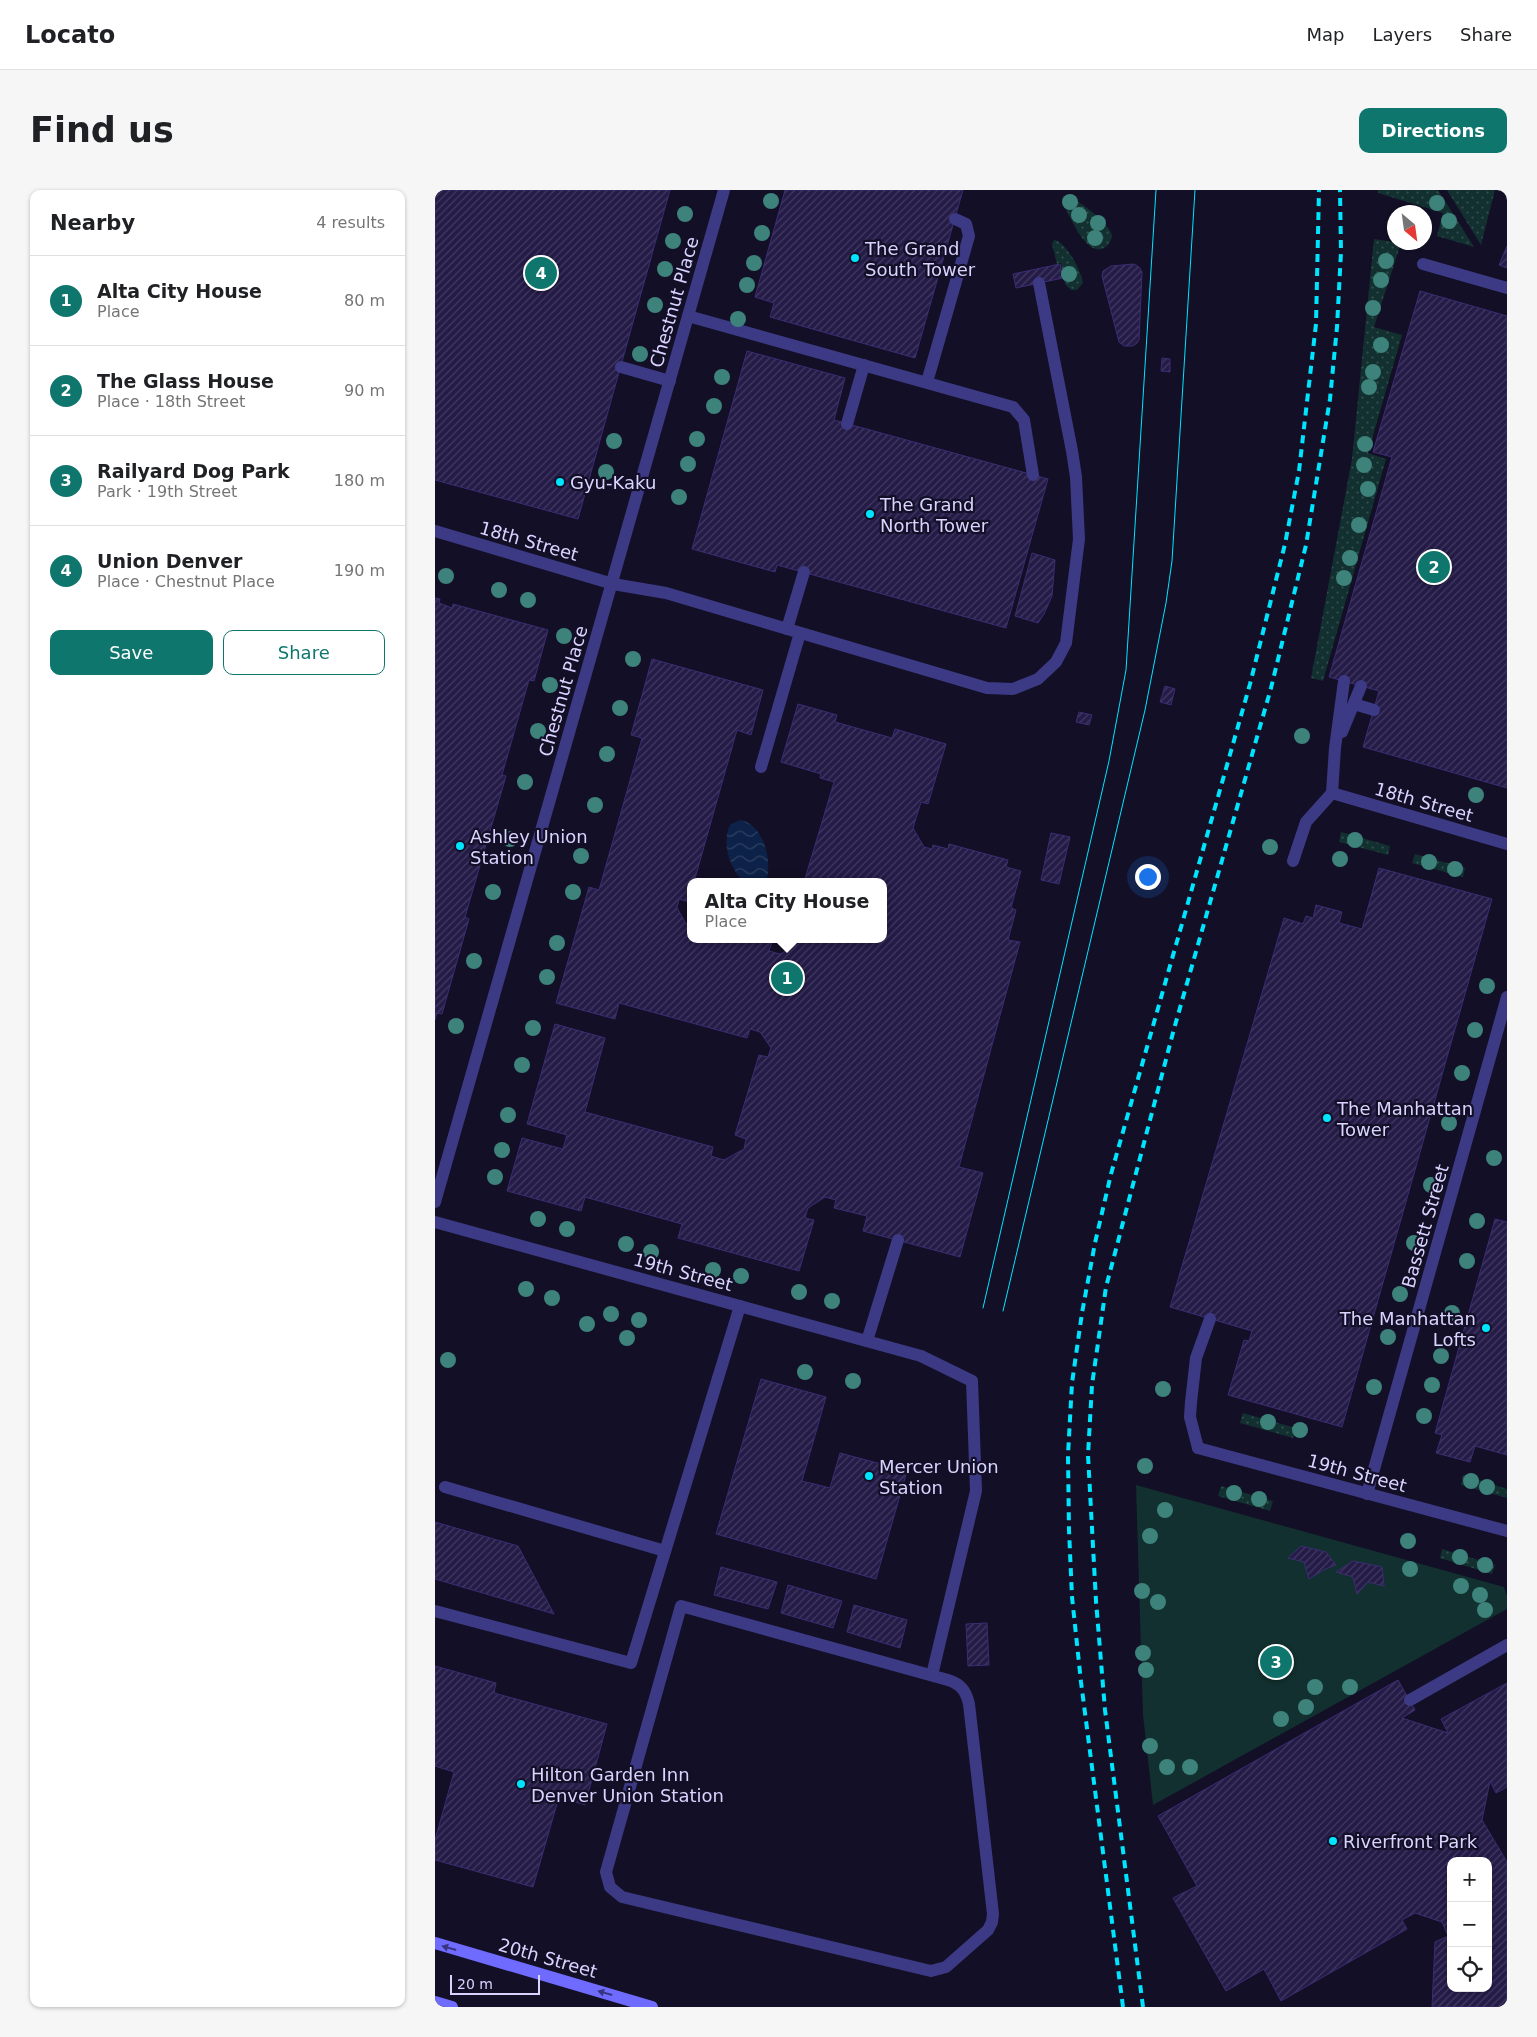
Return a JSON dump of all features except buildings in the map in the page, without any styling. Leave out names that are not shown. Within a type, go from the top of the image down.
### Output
[{"type":"main road","name":"20th Street","points":[[435,1943],[652,2007]]},
{"type":"main road","points":[[435,2002],[452,2007]]},
{"type":"street","name":"Chestnut Place","points":[[435,1202],[724,190]]},
{"type":"street","points":[[927,382],[969,236],[966,224],[955,219]]},
{"type":"street","points":[[1423,264],[1507,288]]},
{"type":"street","name":"18th Street","points":[[435,531],[613,584],[666,593],[987,688],[1013,689],[1025,685],[1037,679],[1056,662],[1066,643],[1069,633],[1079,539],[1076,477],[1072,451],[1039,283]]},
{"type":"street","points":[[688,316],[1013,407],[1024,420],[1033,475]]},
{"type":"street","points":[[847,424],[864,365]]},
{"type":"street","points":[[621,367],[670,381]]},
{"type":"street","points":[[787,629],[804,572]]},
{"type":"street","points":[[761,767],[800,633]]},
{"type":"street","points":[[1293,861],[1306,822],[1332,793],[1335,748],[1344,681]]},
{"type":"street","points":[[1335,748],[1361,686]]},
{"type":"street","points":[[1354,704],[1374,710]]},
{"type":"street","name":"18th Street","points":[[1332,793],[1507,844]]},
{"type":"street","name":"Bassett Street","points":[[1367,1494],[1507,997]]},
{"type":"street","name":"19th Street","points":[[435,1222],[921,1356],[972,1381],[977,1491],[932,1675]]},
{"type":"street","points":[[867,1341],[898,1240]]},
{"type":"street","points":[[435,1611],[631,1663],[740,1306]]},
{"type":"street","name":"19th Street","points":[[1209,1319],[1196,1358],[1191,1402],[1190,1418],[1198,1448],[1507,1531]]},
{"type":"street","points":[[445,1486],[665,1551]]},
{"type":"street","points":[[681,1606],[932,1675],[956,1683],[967,1695],[993,1914],[988,1930],[946,1967],[931,1971],[622,1897],[610,1887],[606,1872],[681,1606]]},
{"type":"street","points":[[1410,1700],[1507,1645]]},
{"type":"green space","points":[[1378,190],[1438,190],[1474,247],[1437,236],[1443,213],[1432,210],[1432,205],[1417,205],[1378,193]]},
{"type":"green space","points":[[1447,190],[1495,190],[1481,245]]},
{"type":"green space","points":[[1064,196],[1083,205],[1105,224],[1112,235],[1108,245],[1097,249],[1091,247],[1085,241],[1062,201]]},
{"type":"green space","points":[[1374,239],[1387,241],[1387,250],[1399,250],[1374,327],[1402,335],[1368,453],[1386,459],[1323,681],[1311,678],[1352,459]]},
{"type":"green space","points":[[1054,240],[1058,241],[1068,251],[1080,272],[1083,283],[1077,290],[1071,290],[1065,284],[1061,263],[1057,264],[1052,244]]},
{"type":"green space","points":[[1341,832],[1390,846],[1388,855],[1339,842]]},
{"type":"green space","points":[[1415,854],[1465,868],[1463,877],[1412,863]]},
{"type":"green space","points":[[1243,1413],[1296,1428],[1293,1438],[1240,1423]]},
{"type":"green space","points":[[1463,1475],[1507,1489],[1507,1498],[1461,1485]]},
{"type":"green space","points":[[1136,1485],[1504,1587],[1507,1596],[1507,1609],[1153,1805],[1143,1715]]},
{"type":"green space","points":[[1221,1486],[1273,1501],[1270,1511],[1218,1496]]},
{"type":"green space","points":[[1442,1549],[1495,1565],[1492,1574],[1440,1558]]},
{"type":"water","points":[[740,820],[748,823],[761,836],[767,855],[767,878],[739,877],[728,855],[726,840],[730,825]]},
{"type":"tram line","points":[[983,1308],[1109,761],[1126,670],[1156,190]]},
{"type":"tram line","points":[[1003,1311],[1145,710],[1166,603],[1172,561],[1195,190]]},
{"type":"railway","points":[[1123,2007],[1081,1682],[1072,1597],[1068,1455],[1072,1383],[1095,1243],[1111,1174],[1250,684],[1285,544],[1299,471],[1316,324],[1319,190]]},
{"type":"railway","points":[[1143,2007],[1105,1710],[1096,1601],[1088,1455],[1092,1385],[1106,1287],[1174,1029],[1271,688],[1306,545],[1330,399],[1337,327],[1341,252],[1340,190]]},
{"type":"place","name":"The Grand South Tower","points":[[855,258]]},
{"type":"place","name":"Union Denver","points":[[541,273]]},
{"type":"place","name":"Gyu-Kaku","points":[[560,482]]},
{"type":"place","name":"The Grand North Tower","points":[[870,514]]},
{"type":"place","name":"The Glass House","points":[[1434,567]]},
{"type":"place","name":"Ashley Union Station","points":[[460,846]]},
{"type":"place","name":"Alta City House","points":[[787,978]]},
{"type":"place","name":"The Manhattan Tower","points":[[1327,1118]]},
{"type":"place","name":"The Manhattan Lofts","points":[[1486,1328]]},
{"type":"place","name":"Mercer Union Station","points":[[869,1476]]},
{"type":"place","name":"Railyard Dog Park","points":[[1276,1662]]},
{"type":"place","name":"Hilton Garden Inn Denver Union Station","points":[[521,1784]]},
{"type":"place","name":"Riverfront Park","points":[[1333,1841]]}]
